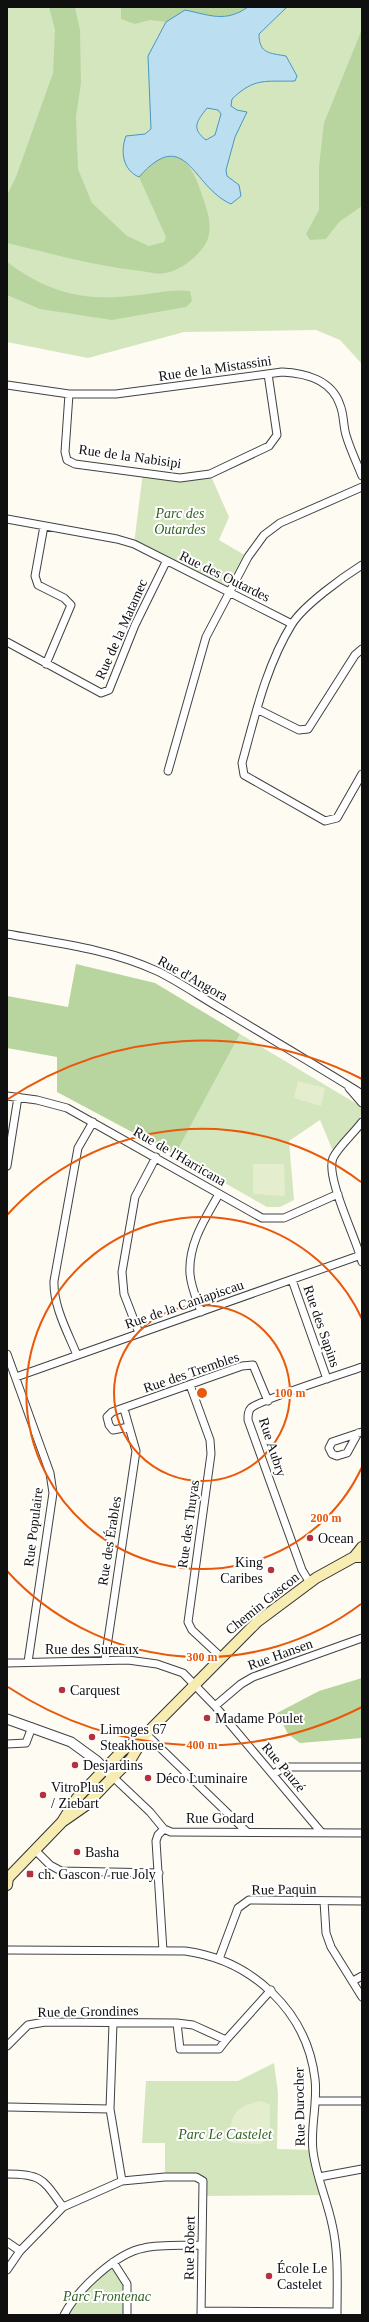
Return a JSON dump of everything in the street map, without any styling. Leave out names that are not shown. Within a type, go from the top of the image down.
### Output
[{"type":"main road","name":"Chemin Gascon","points":[[62,1822],[77,1798],[122,1751],[146,1734],[221,1657],[265,1615],[310,1582],[358,1557],[362,1547]]},
{"type":"main road","name":"Chemin Gascon","points":[[7,1881],[62,1822],[85,1806],[131,1759],[146,1734]]},
{"type":"street","name":"Rue de la Mistassini","points":[[7,385],[69,394],[116,394],[268,374],[299,373],[319,380],[333,390],[340,405],[346,435],[362,476]]},
{"type":"street","name":"Rue de la Nabisipi","points":[[69,394],[65,452],[67,460],[75,464],[180,478],[210,474],[269,446],[277,435],[268,374]]},
{"type":"street","points":[[168,771],[206,636],[231,592],[248,557],[264,535],[280,523],[299,513],[362,487]]},
{"type":"street","name":"Rue des Outardes","points":[[7,519],[117,539],[134,544],[166,562],[231,592],[292,624]]},
{"type":"street","points":[[44,526],[35,576],[38,585],[64,598],[70,605],[46,664]]},
{"type":"street","name":"Rue de la Matamec","points":[[7,642],[100,694],[109,690],[135,625],[166,562]]},
{"type":"street","points":[[362,565],[305,609],[292,624],[270,670],[242,762],[244,775],[325,821],[337,818],[362,775]]},
{"type":"street","points":[[257,709],[299,730],[308,729],[355,655],[362,649]]},
{"type":"street","name":"Rue d'Angora","points":[[7,934],[68,944],[113,955],[156,971],[315,1064],[348,1088],[362,1103]]},
{"type":"street","name":"Rue d'Angora","points":[[348,1088],[362,1094]]},
{"type":"street","name":"Rue de l'Harricana","points":[[7,1096],[37,1100],[67,1108],[262,1218],[284,1218],[338,1194]]},
{"type":"street","points":[[7,1166],[18,1097]]},
{"type":"street","points":[[77,1355],[57,1304],[54,1291],[54,1281],[78,1148],[93,1122]]},
{"type":"street","points":[[361,1259],[338,1194],[331,1166],[333,1158],[354,1134],[362,1122]]},
{"type":"street","points":[[354,1134],[362,1129]]},
{"type":"street","points":[[139,1333],[124,1294],[122,1272],[135,1197],[156,1157]]},
{"type":"street","points":[[201,1312],[192,1284],[190,1259],[196,1236],[218,1194]]},
{"type":"street","name":"Rue de la Caniapiscau","points":[[16,1377],[292,1280],[361,1259]]},
{"type":"street","name":"Rue des Sapins","points":[[292,1280],[327,1379]]},
{"type":"street","name":"Rue Populaire","points":[[7,1354],[50,1473],[52,1493],[28,1662]]},
{"type":"street","name":"Rue des Trembles","points":[[124,1409],[242,1366],[252,1365],[268,1401]]},
{"type":"street","name":"Rue Aubry","points":[[310,1582],[297,1555],[248,1420],[248,1412],[252,1407],[362,1367]]},
{"type":"street","name":"Rue des Thuyas","points":[[190,1385],[210,1440],[211,1454],[188,1622],[192,1630],[221,1657]]},
{"type":"street","points":[[124,1409],[112,1412],[107,1417],[109,1425],[113,1430],[129,1427]]},
{"type":"street","name":"Rue des Érables","points":[[105,1660],[136,1451],[124,1409]]},
{"type":"street","name":"Rue Hansen","points":[[215,1706],[241,1684],[253,1677],[362,1638]]},
{"type":"street","name":"Rue des Sureaux","points":[[7,1663],[135,1660],[157,1664],[183,1673],[194,1684]]},
{"type":"street","name":"Rue Pauzé","points":[[194,1684],[215,1706],[321,1832]]},
{"type":"street","points":[[7,1720],[32,1727],[71,1742],[105,1769],[150,1812],[164,1829],[158,1835],[156,1842],[163,1951]]},
{"type":"street","points":[[7,1744],[26,1743],[32,1727]]},
{"type":"street","points":[[146,1734],[247,1832]]},
{"type":"street","points":[[273,1774],[286,1767],[362,1767]]},
{"type":"street","name":"Rue Godard","points":[[164,1829],[171,1832],[362,1833]]},
{"type":"street","points":[[35,1850],[54,1868],[65,1872],[159,1873]]},
{"type":"street","name":"Rue Paquin","points":[[219,1959],[238,1908],[242,1903],[248,1900],[362,1901]]},
{"type":"street","points":[[324,1901],[326,1933],[331,1947],[362,1997]]},
{"type":"street","name":"Rue Durocher","points":[[7,1950],[163,1951],[200,1953],[219,1959],[253,1976],[271,1990],[286,2007],[309,2048],[315,2079],[313,2150],[332,2224],[336,2248],[337,2314]]},
{"type":"street","points":[[353,1981],[362,1976]]},
{"type":"street","points":[[177,2023],[180,2049],[219,2049],[271,1990]]},
{"type":"street","name":"Rue de Grondines","points":[[7,2046],[28,2025],[45,2022],[177,2023],[194,2025],[226,2040]]},
{"type":"street","points":[[7,2270],[20,2251],[63,2208],[122,2181],[110,2109],[113,2023]]},
{"type":"street","points":[[315,2101],[362,2101]]},
{"type":"street","points":[[7,2107],[110,2109]]},
{"type":"street","points":[[319,2177],[362,2169]]},
{"type":"street","points":[[7,2174],[28,2174],[42,2180],[63,2208]]},
{"type":"street","name":"Rue Robert","points":[[122,2181],[165,2177],[196,2177],[203,2181],[201,2313]]},
{"type":"street","points":[[7,2242],[20,2251]]},
{"type":"street","points":[[64,2315],[86,2287],[124,2254],[145,2247],[202,2246]]},
{"type":"street","points":[[113,2262],[127,2284],[127,2315]]},
{"type":"street","points":[[201,2313],[337,2314]]},
{"type":"green space","points":[[7,7],[362,7],[362,364],[340,340],[316,330],[184,332],[88,358],[7,342]]},
{"type":"green space","points":[[49,7],[75,7],[80,30],[81,83],[76,117],[78,169],[92,203],[127,236],[149,246],[164,242],[166,237],[139,177],[150,166],[161,159],[170,156],[178,157],[185,162],[197,181],[209,219],[210,225],[208,237],[203,248],[194,258],[171,272],[159,274],[107,266],[7,243],[7,195],[16,177],[53,73],[55,30]]},
{"type":"green space","points":[[121,7],[248,7],[240,12],[225,16],[210,15],[185,10],[166,22],[150,20],[135,24],[121,19]]},
{"type":"green space","points":[[362,29],[362,206],[339,222],[326,239],[310,240],[306,234],[319,210],[319,166],[324,123]]},
{"type":"green space","points":[[7,262],[38,282],[69,293],[85,296],[119,297],[170,291],[190,291],[192,301],[186,307],[112,320],[40,309],[7,295]]},
{"type":"green space","name":"Parc des Outardes","points":[[143,472],[180,478],[210,474],[229,517],[219,540],[248,557],[231,591],[134,544]]},
{"type":"green space","points":[[76,964],[155,983],[240,1034],[175,1155],[57,1092],[57,1057],[7,1048],[7,996],[68,1007]]},
{"type":"green space","points":[[240,1034],[362,1107],[362,1114],[335,1156],[320,1120],[289,1141],[294,1200],[280,1207],[267,1207],[175,1155]]},
{"type":"green space","points":[[298,1081],[325,1088],[321,1106],[294,1098]]},
{"type":"green space","points":[[253,1164],[284,1164],[285,1196],[253,1194]]},
{"type":"green space","points":[[362,1678],[362,1738],[300,1743],[288,1734],[277,1713],[319,1691]]},
{"type":"green space","name":"Parc Le Castelet","points":[[274,2063],[278,2093],[277,2149],[313,2150],[324,2195],[202,2196],[203,2181],[196,2177],[165,2177],[165,2143],[142,2143],[146,2081],[238,2081]]},
{"type":"green space","points":[[261,2101],[270,2105],[270,2135],[261,2144],[231,2143],[231,2126],[235,2114],[245,2106]]},
{"type":"green space","name":"Parc Frontenac","points":[[113,2264],[127,2284],[127,2315],[67,2315],[87,2287]]},
{"type":"water","points":[[248,7],[287,7],[259,34],[260,41],[263,49],[266,51],[286,56],[297,76],[295,81],[268,81],[254,84],[247,87],[232,99],[231,106],[237,110],[247,112],[235,137],[226,170],[227,176],[239,185],[241,196],[231,204],[218,196],[188,164],[178,158],[168,156],[155,162],[139,177],[134,174],[129,170],[124,160],[124,142],[126,136],[145,134],[151,129],[148,56],[166,22],[185,10],[217,16],[232,15]],"holes":[[[207,108],[218,110],[221,114],[215,135],[206,140],[198,132],[197,124]]]},
{"type":"place","name":"Ocean","points":[[310,1538]]},
{"type":"place","name":"King Caribes","points":[[271,1570]]},
{"type":"place","name":"Carquest","points":[[62,1690]]},
{"type":"place","name":"Madame Poulet","points":[[207,1718]]},
{"type":"place","name":"Limoges 67 Steakhouse","points":[[92,1737]]},
{"type":"place","name":"Desjardins","points":[[75,1765]]},
{"type":"place","name":"Déco Luminaire","points":[[148,1778]]},
{"type":"place","name":"VitroPlus / Ziebart","points":[[43,1795]]},
{"type":"place","name":"Basha","points":[[77,1852]]},
{"type":"place","name":"ch. Gascon / rue Joly","points":[[30,1874]]},
{"type":"place","name":"École Le Castelet","points":[[269,2276]]}]
